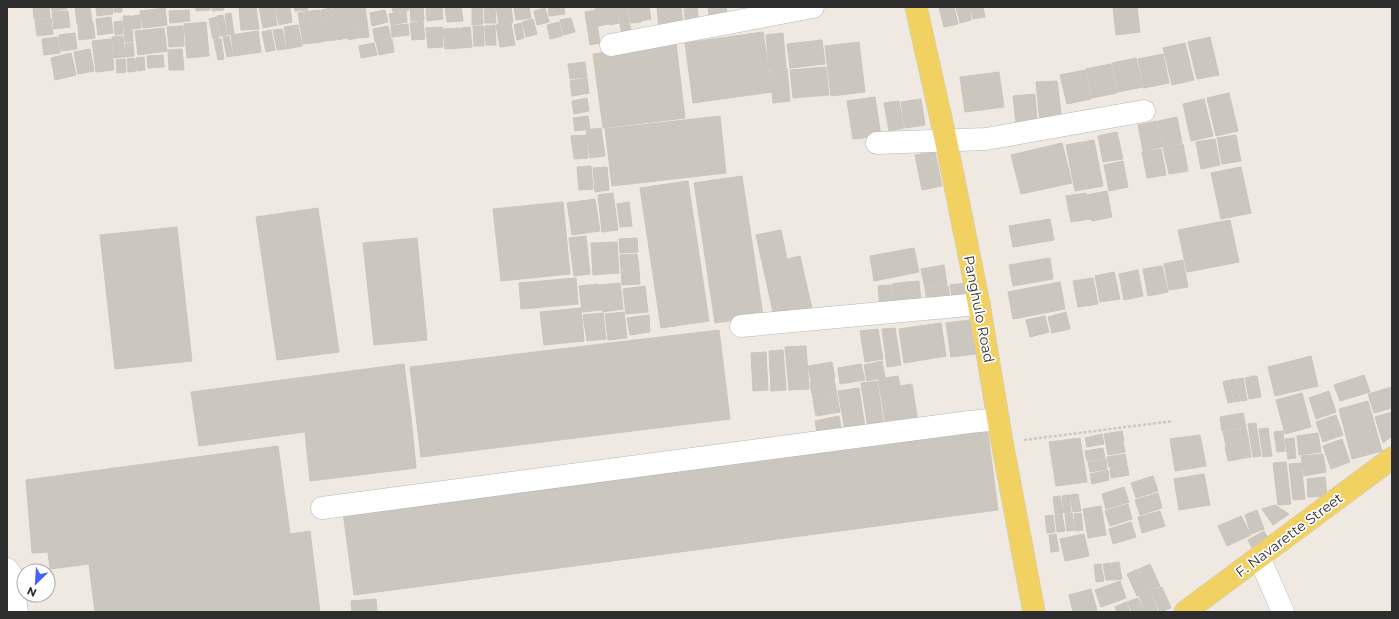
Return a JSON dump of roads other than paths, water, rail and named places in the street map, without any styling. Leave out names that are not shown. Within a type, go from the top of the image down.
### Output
[{"type":"main road","name":"Panghulo Road","points":[[916,7],[946,140],[979,304],[1002,442],[1034,612]]},
{"type":"main road","name":"F. Navarette Street","points":[[1185,612],[1392,458]]},
{"type":"street","points":[[611,45],[813,7]]},
{"type":"street","points":[[877,143],[986,139],[1144,111]]},
{"type":"street","points":[[741,326],[979,304]]},
{"type":"street","points":[[322,508],[998,419]]},
{"type":"street","points":[[1259,557],[1283,612]]},
{"type":"street","points":[[7,569],[12,576],[17,612]]}]
